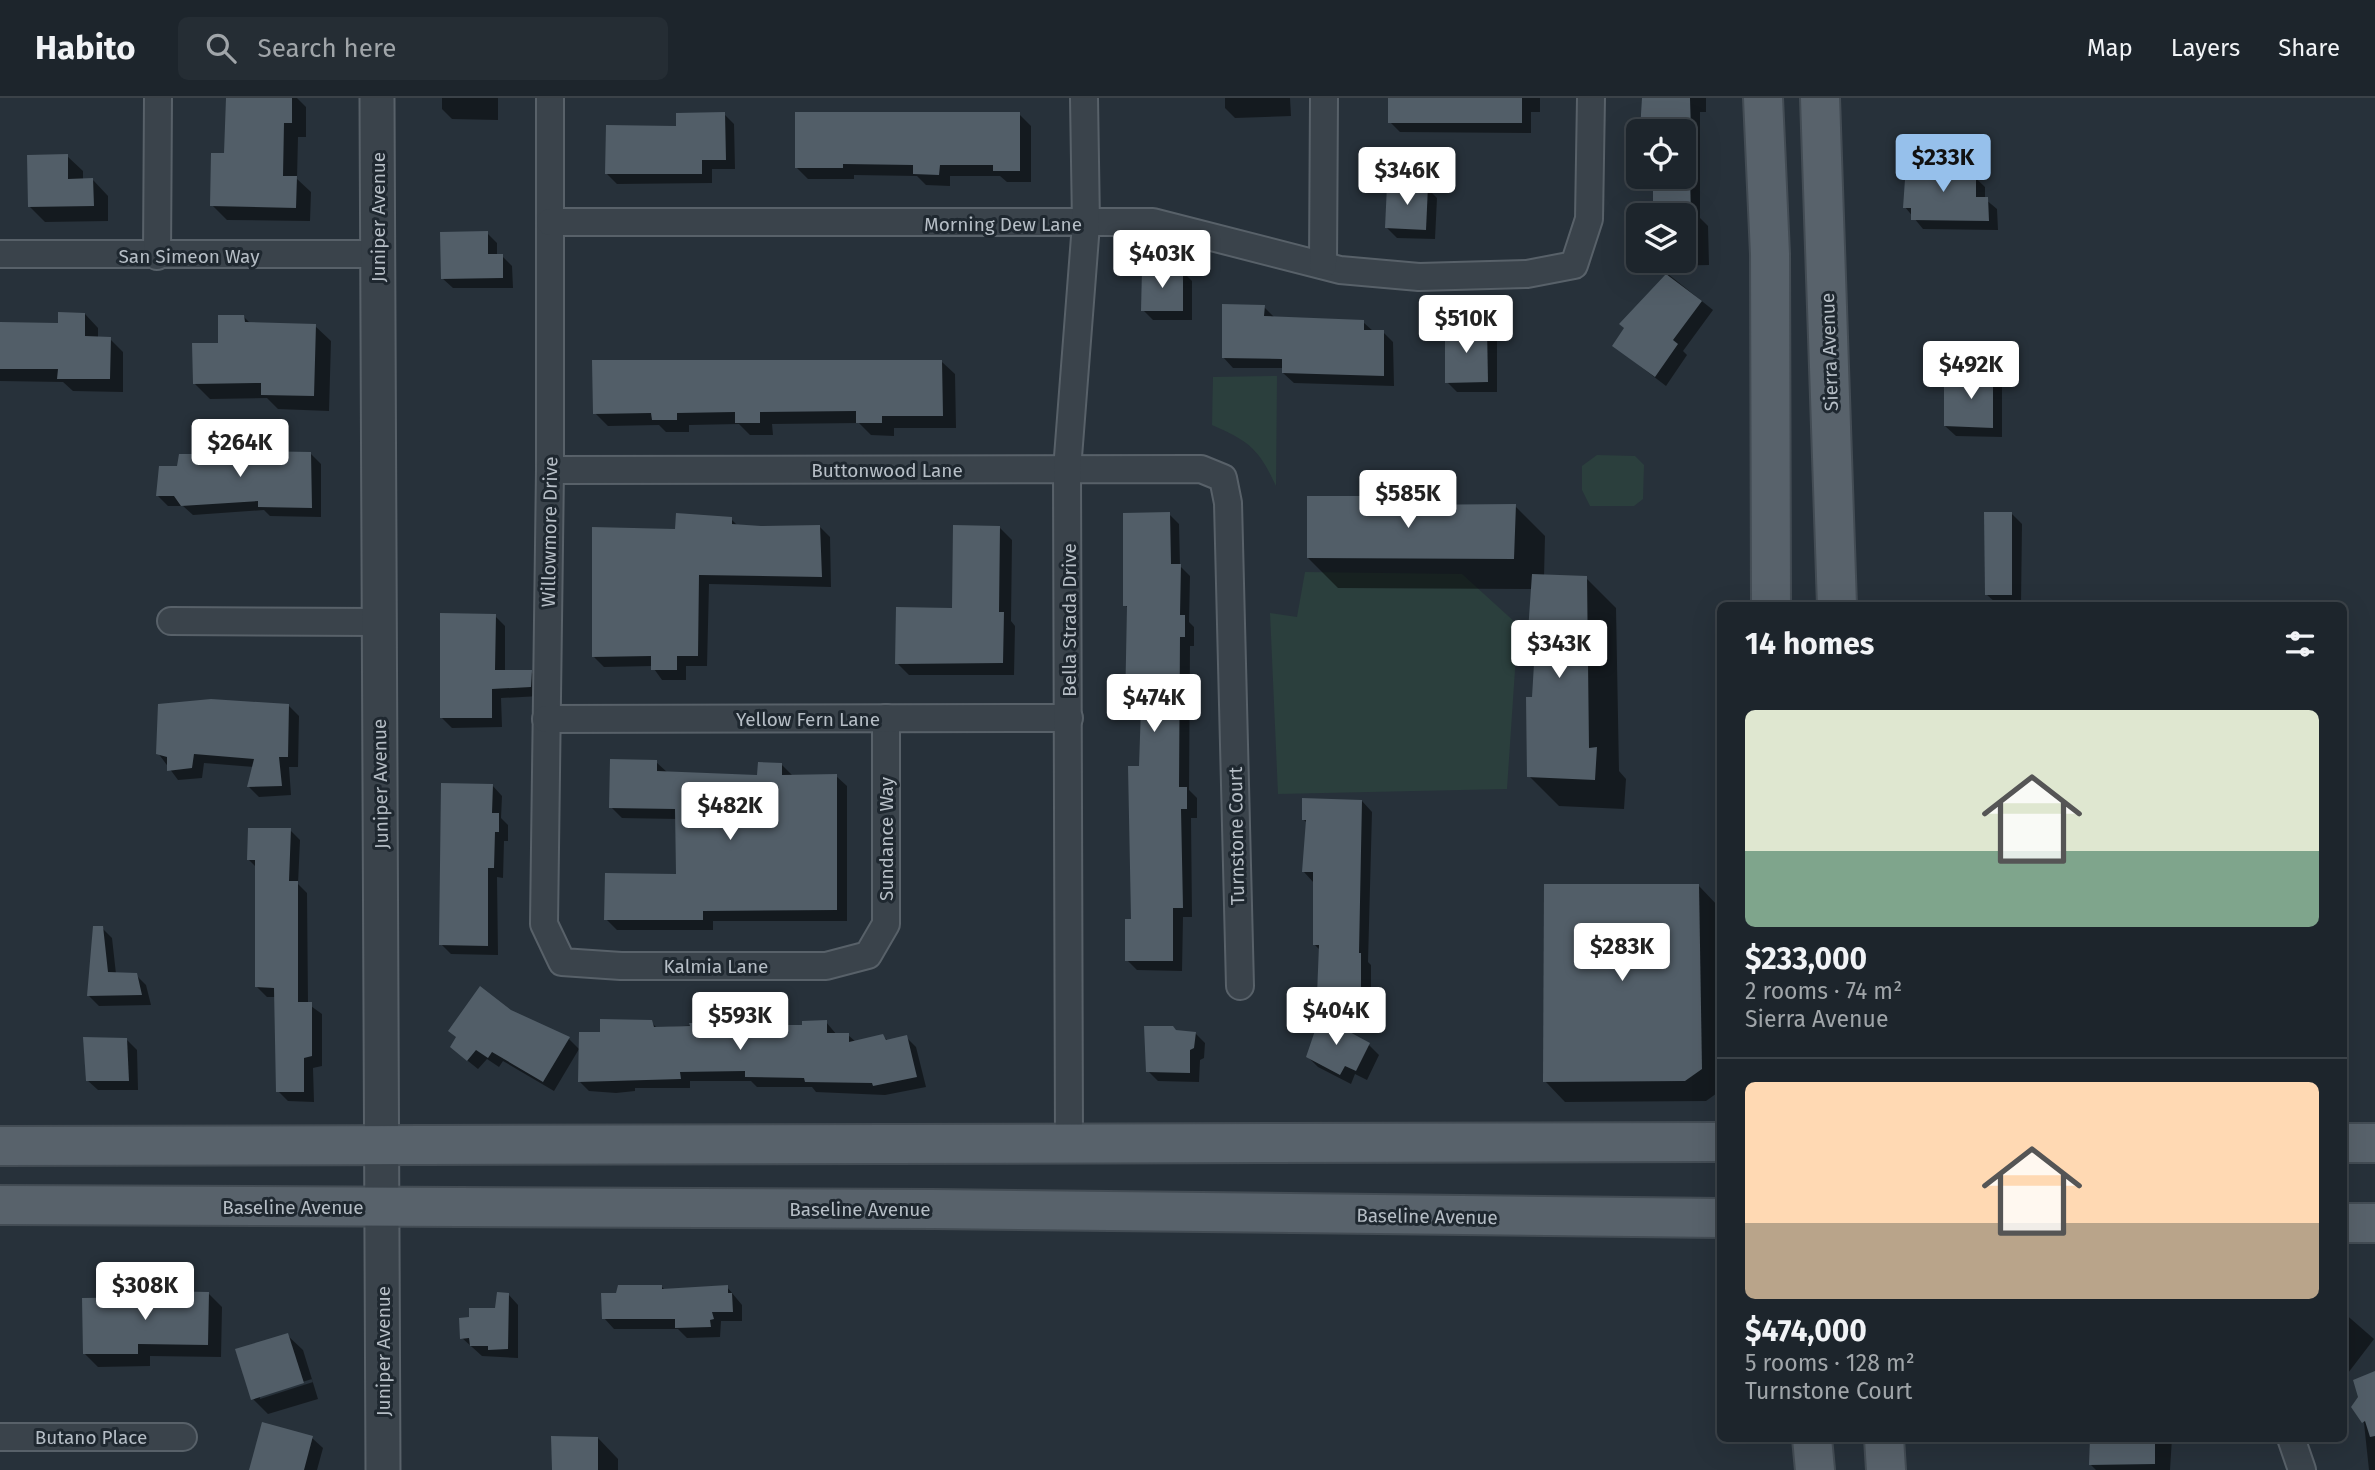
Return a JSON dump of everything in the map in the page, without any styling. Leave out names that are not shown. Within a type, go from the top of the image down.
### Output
[{"type":"main road","points":[[1763,98],[1770,254],[1771,602]]},
{"type":"main road","name":"Sierra Avenue","points":[[1820,98],[1837,602]]},
{"type":"main road","points":[[0,1146],[382,1143],[1717,1142]]},
{"type":"main road","points":[[2347,1143],[2375,1143]]},
{"type":"main road","name":"Baseline Avenue","points":[[0,1205],[934,1209],[1717,1218]]},
{"type":"main road","points":[[2347,1223],[2375,1223]]},
{"type":"main road","points":[[1812,1442],[1815,1470]]},
{"type":"main road","points":[[1884,1442],[1886,1470]]},
{"type":"street","points":[[157,256],[158,98]]},
{"type":"street","name":"Juniper Avenue","points":[[377,98],[383,1470]]},
{"type":"street","name":"Willowmore Drive","points":[[550,98],[550,470],[544,924],[562,962]]},
{"type":"street","name":"Bella Strada Drive","points":[[1069,1143],[1067,470],[1086,224],[1084,98]]},
{"type":"street","points":[[1323,265],[1324,98]]},
{"type":"street","name":"Morning Dew Lane","points":[[550,222],[1153,222],[1340,270],[1419,277],[1527,274],[1574,265],[1589,219],[1591,98]]},
{"type":"street","name":"San Simeon Way","points":[[0,254],[377,254]]},
{"type":"street","name":"Buttonwood Lane","points":[[550,470],[1201,468],[1223,478]]},
{"type":"street","name":"Turnstone Court","points":[[1223,478],[1228,503],[1240,986]]},
{"type":"street","points":[[171,621],[378,622]]},
{"type":"street","name":"Sundance Way","points":[[868,955],[886,924],[886,718]]},
{"type":"street","name":"Yellow Fern Lane","points":[[547,719],[1069,718]]},
{"type":"street","name":"Kalmia Lane","points":[[562,962],[621,966],[826,966],[868,955]]},
{"type":"street","name":"Butano Place","points":[[0,1437],[183,1437]]},
{"type":"street","points":[[2292,1442],[2302,1470]]},
{"type":"green space","points":[[1277,376],[1276,486],[1264,463],[1252,448],[1212,425],[1213,377]]},
{"type":"green space","points":[[1597,455],[1635,456],[1644,465],[1643,499],[1634,506],[1590,506],[1582,490],[1582,466]]},
{"type":"green space","points":[[1305,572],[1462,574],[1518,625],[1507,789],[1278,794],[1270,613],[1297,617]]},
{"type":"building","points":[[226,98],[292,98],[292,123],[284,123],[283,176],[297,176],[296,208],[210,206],[211,153],[224,153]]},
{"type":"building","points":[[1388,98],[1522,98],[1522,123],[1388,123]]},
{"type":"building","points":[[1642,98],[1690,98],[1691,119],[1641,119]]},
{"type":"building","points":[[725,112],[726,160],[702,160],[702,174],[605,174],[606,125],[676,126],[676,113]]},
{"type":"building","points":[[795,112],[1020,112],[1020,171],[993,171],[993,165],[940,165],[939,175],[913,174],[913,165],[843,164],[843,168],[795,168]]},
{"type":"building","points":[[68,154],[68,179],[93,178],[94,206],[28,207],[27,155]]},
{"type":"building","points":[[1906,165],[1966,166],[1966,175],[1976,175],[1976,197],[1988,197],[1989,221],[1911,220],[1911,208],[1903,208]]},
{"type":"building","points":[[1387,185],[1428,186],[1426,230],[1385,228]]},
{"type":"building","points":[[1653,189],[1690,189],[1691,203],[1653,203]]},
{"type":"building","points":[[488,231],[488,254],[503,254],[503,278],[441,279],[440,232]]},
{"type":"building","points":[[1142,269],[1183,269],[1183,311],[1141,311]]},
{"type":"building","points":[[1666,274],[1702,301],[1673,340],[1678,344],[1655,377],[1612,346],[1624,328],[1619,324]]},
{"type":"building","points":[[1222,304],[1265,305],[1264,316],[1364,320],[1364,330],[1384,330],[1384,376],[1282,373],[1282,359],[1222,358]]},
{"type":"building","points":[[58,312],[85,313],[85,336],[111,337],[110,379],[57,379],[58,369],[0,369],[0,322],[58,323]]},
{"type":"building","points":[[218,315],[244,315],[245,322],[316,324],[314,396],[261,395],[261,383],[193,384],[192,343],[218,343]]},
{"type":"building","points":[[1487,327],[1488,382],[1445,383],[1445,328]]},
{"type":"building","points":[[592,360],[942,360],[943,416],[882,416],[882,423],[856,423],[856,411],[760,412],[760,423],[735,423],[735,412],[677,413],[677,420],[652,420],[651,413],[593,414]]},
{"type":"building","points":[[1993,366],[1993,428],[1944,426],[1944,385],[1968,385],[1969,367]]},
{"type":"building","points":[[254,451],[311,452],[312,508],[258,507],[258,501],[181,506],[174,496],[156,496],[159,466],[177,466],[179,454],[255,454]]},
{"type":"building","points":[[1307,496],[1382,496],[1397,505],[1516,504],[1514,559],[1307,558]]},
{"type":"building","points":[[1170,512],[1171,564],[1181,564],[1180,615],[1185,615],[1185,637],[1180,637],[1179,787],[1187,787],[1187,809],[1181,809],[1183,908],[1173,908],[1173,961],[1125,961],[1125,919],[1131,919],[1128,766],[1139,766],[1141,708],[1125,708],[1127,606],[1123,606],[1123,513]]},
{"type":"building","points":[[1984,512],[2012,512],[2012,595],[1985,595]]},
{"type":"building","points":[[676,513],[732,517],[732,524],[820,525],[822,577],[699,575],[698,656],[677,656],[677,670],[651,670],[651,656],[592,657],[592,527],[675,529]]},
{"type":"building","points":[[953,525],[1000,526],[999,612],[1004,612],[1003,663],[895,664],[896,607],[952,608]]},
{"type":"building","points":[[1532,574],[1587,576],[1589,748],[1597,747],[1595,780],[1527,777],[1526,697],[1532,697],[1535,647],[1527,646]]},
{"type":"building","points":[[440,613],[496,614],[495,670],[532,670],[531,687],[492,689],[492,718],[440,718]]},
{"type":"building","points":[[211,699],[289,704],[288,757],[279,757],[282,786],[247,787],[254,759],[194,754],[192,768],[167,771],[167,757],[156,754],[158,704]]},
{"type":"building","points":[[610,759],[657,760],[657,771],[757,775],[758,762],[782,763],[782,775],[837,774],[837,910],[703,911],[703,920],[604,920],[605,873],[676,874],[675,809],[609,808]]},
{"type":"building","points":[[441,783],[493,784],[492,813],[499,813],[499,832],[495,832],[494,868],[488,868],[488,946],[439,945]]},
{"type":"building","points":[[1302,798],[1362,800],[1359,953],[1361,996],[1317,995],[1319,945],[1313,945],[1313,872],[1302,872],[1306,820],[1302,820]]},
{"type":"building","points":[[248,828],[291,828],[289,881],[298,881],[298,1002],[312,1002],[312,1056],[304,1058],[304,1092],[276,1092],[274,988],[255,987],[255,860],[247,860]]},
{"type":"building","points":[[1544,884],[1699,884],[1702,1069],[1685,1081],[1543,1082]]},
{"type":"building","points":[[93,926],[103,926],[108,972],[137,973],[142,995],[87,996]]},
{"type":"building","points":[[480,986],[511,1010],[570,1037],[543,1082],[492,1052],[488,1058],[476,1050],[467,1061],[450,1047],[456,1037],[448,1031]]},
{"type":"building","points":[[711,1016],[764,1018],[764,1025],[802,1025],[802,1021],[827,1020],[827,1033],[849,1033],[849,1042],[883,1034],[886,1040],[907,1035],[917,1077],[873,1086],[872,1083],[805,1082],[804,1078],[745,1077],[745,1071],[680,1072],[681,1079],[578,1082],[579,1032],[600,1032],[600,1019],[652,1020],[654,1027],[709,1023]]},
{"type":"building","points":[[1320,1016],[1370,1043],[1356,1071],[1345,1066],[1340,1075],[1306,1057]]},
{"type":"building","points":[[1144,1026],[1173,1026],[1176,1030],[1196,1032],[1194,1048],[1190,1050],[1190,1073],[1146,1072]]},
{"type":"building","points":[[83,1037],[127,1038],[129,1081],[86,1081]]},
{"type":"building","points":[[618,1285],[662,1285],[662,1289],[728,1285],[728,1293],[732,1293],[733,1312],[712,1312],[714,1319],[710,1320],[711,1327],[675,1328],[675,1319],[602,1319],[601,1293],[616,1293]]},
{"type":"building","points":[[159,1291],[209,1292],[208,1345],[138,1344],[138,1354],[83,1354],[82,1298],[159,1297]]},
{"type":"building","points":[[497,1292],[509,1293],[508,1349],[488,1350],[488,1346],[470,1346],[469,1338],[460,1339],[459,1318],[469,1317],[469,1308],[495,1308]]},
{"type":"building","points":[[288,1333],[304,1383],[251,1400],[235,1349]]},
{"type":"building","points":[[2375,1371],[2375,1436],[2370,1437],[2365,1421],[2362,1423],[2351,1407],[2358,1397],[2353,1380]]},
{"type":"building","points":[[262,1422],[313,1436],[304,1470],[249,1470]]},
{"type":"building","points":[[551,1436],[598,1437],[598,1470],[552,1470]]},
{"type":"building","points":[[2090,1442],[2155,1442],[2155,1464],[2089,1465]]}]
